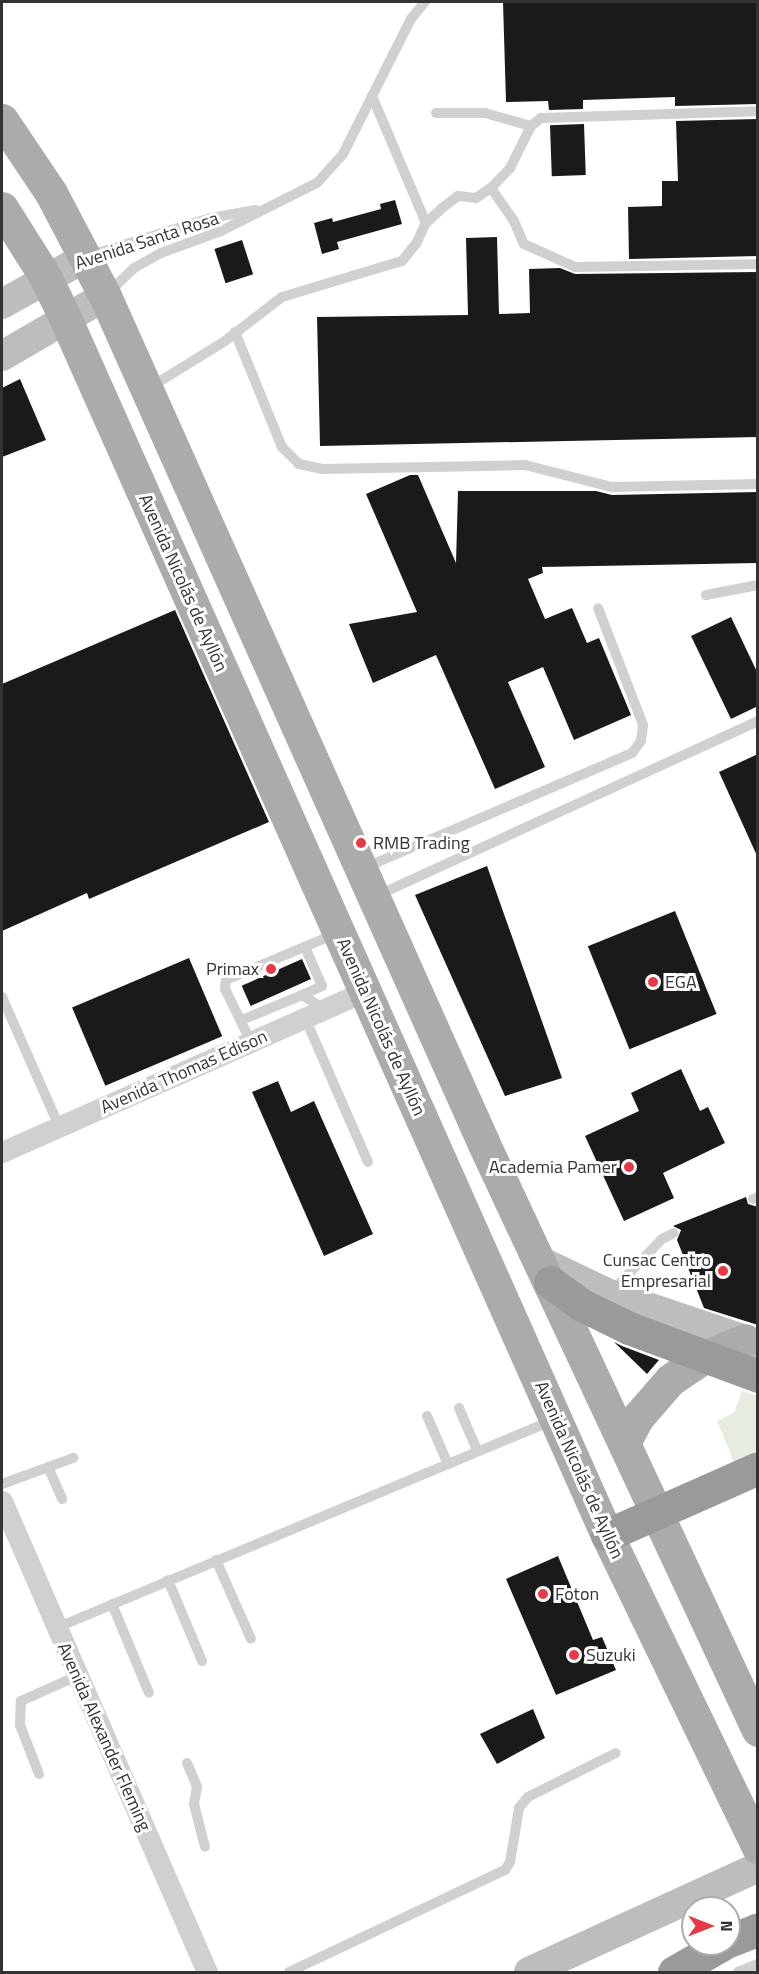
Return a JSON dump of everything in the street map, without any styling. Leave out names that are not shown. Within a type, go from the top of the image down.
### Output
[{"type":"highway","points":[[545,1272],[582,1305],[629,1328],[758,1376]]},
{"type":"highway","points":[[607,1535],[758,1468]]},
{"type":"highway","points":[[674,1972],[703,1956]]},
{"type":"main road","points":[[2,120],[51,193],[105,296],[367,883],[758,1730]]},
{"type":"main road","name":"Avenida Nicolás de Ayllón","points":[[2,208],[46,278],[66,320],[607,1535],[758,1847]]},
{"type":"main road","points":[[624,1443],[656,1394],[704,1357],[751,1342]]},
{"type":"street","name":"Avenida Santa Rosa","points":[[2,304],[86,257]]},
{"type":"street","name":"Avenida Santa Rosa","points":[[2,356],[105,296]]},
{"type":"street","name":"Avenida Thomas Edison","points":[[2,1152],[365,991]]},
{"type":"street","points":[[545,1272],[751,1342]]},
{"type":"street","name":"Avenida Alexander Fleming","points":[[2,1502],[9,1540],[56,1628],[207,1972]]},
{"type":"street","points":[[529,1972],[758,1867]]},
{"type":"lane","name":"Avenida Santa Rosa","points":[[105,296],[134,268],[161,253],[267,208],[317,183],[343,154],[411,19],[425,2]]},
{"type":"lane","points":[[372,96],[426,223]]},
{"type":"lane","points":[[147,390],[235,332],[282,297],[402,261],[417,244],[426,223],[458,196],[476,198],[491,188],[510,168],[531,126],[541,118],[758,111]]},
{"type":"lane","points":[[436,113],[485,113],[531,126]]},
{"type":"lane","points":[[491,188],[514,221],[524,244],[575,267],[758,264]]},
{"type":"lane","name":"Avenida Santa Rosa","points":[[86,257],[211,218],[267,208]]},
{"type":"lane","points":[[235,332],[282,447],[299,464],[322,469],[525,465],[612,487],[758,484]]},
{"type":"lane","points":[[706,595],[758,585]]},
{"type":"lane","points":[[367,883],[632,753],[641,741],[643,725],[598,608]]},
{"type":"lane","points":[[367,883],[758,721]]},
{"type":"lane","points":[[251,1042],[225,989],[226,980],[338,933]]},
{"type":"lane","points":[[242,1020],[322,986],[305,947]]},
{"type":"lane","points":[[302,995],[324,1009]]},
{"type":"lane","points":[[2,997],[59,1126]]},
{"type":"lane","points":[[305,1018],[368,1162]]},
{"type":"lane","points":[[609,1294],[662,1239],[674,1233]]},
{"type":"lane","points":[[459,1408],[477,1450]]},
{"type":"lane","points":[[427,1416],[447,1462]]},
{"type":"lane","points":[[56,1628],[447,1462],[556,1419]]},
{"type":"lane","points":[[2,1484],[73,1458]]},
{"type":"lane","points":[[48,1467],[62,1499]]},
{"type":"lane","points":[[216,1560],[251,1638]]},
{"type":"lane","points":[[168,1580],[202,1661]]},
{"type":"lane","points":[[112,1604],[149,1693]]},
{"type":"lane","points":[[39,1774],[21,1725],[21,1701],[77,1676]]},
{"type":"lane","points":[[288,1972],[505,1870],[510,1862],[519,1808],[528,1797],[616,1753]]},
{"type":"lane","points":[[187,1763],[197,1787],[194,1804],[205,1847]]},
{"type":"lane","points":[[738,1972],[756,1964]]},
{"type":"shaded area","points":[[742,1391],[757,1396],[757,1457],[736,1467],[717,1421],[734,1413]]},
{"type":"building","points":[[503,2],[758,2],[758,104],[675,106],[675,97],[583,100],[583,109],[549,110],[548,101],[506,102]]},
{"type":"building","points":[[758,119],[758,256],[629,259],[628,207],[662,206],[662,181],[678,181],[676,121]]},
{"type":"building","points":[[584,124],[586,175],[552,176],[550,125]]},
{"type":"building","points":[[395,200],[402,224],[337,242],[339,249],[322,254],[314,223],[332,218],[333,222],[381,209],[380,204]]},
{"type":"building","points":[[497,237],[499,314],[530,313],[529,269],[560,268],[575,274],[758,272],[758,437],[320,446],[317,317],[468,315],[466,238]]},
{"type":"building","points":[[242,240],[253,274],[226,283],[214,249]]},
{"type":"building","points":[[20,379],[46,440],[2,457],[2,388]]},
{"type":"building","points":[[410,475],[418,475],[456,563],[458,491],[596,491],[612,495],[758,492],[758,563],[542,567],[543,573],[528,579],[545,619],[572,608],[587,643],[599,638],[631,715],[574,740],[543,667],[508,682],[545,767],[495,789],[436,655],[373,683],[349,624],[417,612],[366,494]]},
{"type":"building","points":[[175,610],[269,822],[89,899],[87,893],[2,931],[2,684]]},
{"type":"building","points":[[731,617],[758,674],[758,706],[731,719],[691,636]]},
{"type":"building","points":[[758,754],[758,858],[719,772]]},
{"type":"building","points":[[487,866],[562,1078],[505,1096],[415,895]]},
{"type":"building","name":"EGA","points":[[675,911],[717,1014],[629,1049],[588,946]]},
{"type":"building","points":[[189,958],[222,1036],[105,1086],[72,1008]]},
{"type":"building","points":[[302,959],[311,979],[251,1006],[242,986]]},
{"type":"building","points":[[681,1069],[700,1111],[708,1107],[725,1143],[663,1173],[674,1198],[624,1221],[585,1136],[639,1111],[631,1093]]},
{"type":"building","points":[[278,1081],[291,1112],[314,1101],[373,1234],[324,1256],[252,1092]]},
{"type":"building","name":"Cunsac Centro Empresarial","points":[[746,1197],[748,1204],[758,1207],[758,1325],[704,1308],[677,1240],[681,1230],[673,1226]]},
{"type":"building","points":[[614,1342],[622,1346],[659,1360],[647,1374]]},
{"type":"building","points":[[558,1556],[593,1640],[602,1637],[616,1670],[556,1695],[506,1579]]},
{"type":"building","points":[[533,1709],[545,1738],[497,1764],[480,1734]]},
{"type":"place","name":"RMB Trading","points":[[361,843]]},
{"type":"place","name":"Primax","points":[[271,969]]},
{"type":"place","name":"EGA","points":[[653,982]]},
{"type":"place","name":"Academia Pamer","points":[[629,1167]]},
{"type":"place","name":"Cunsac Centro Empresarial","points":[[723,1271]]},
{"type":"place","name":"Foton","points":[[543,1594]]},
{"type":"place","name":"Suzuki","points":[[574,1655]]}]
